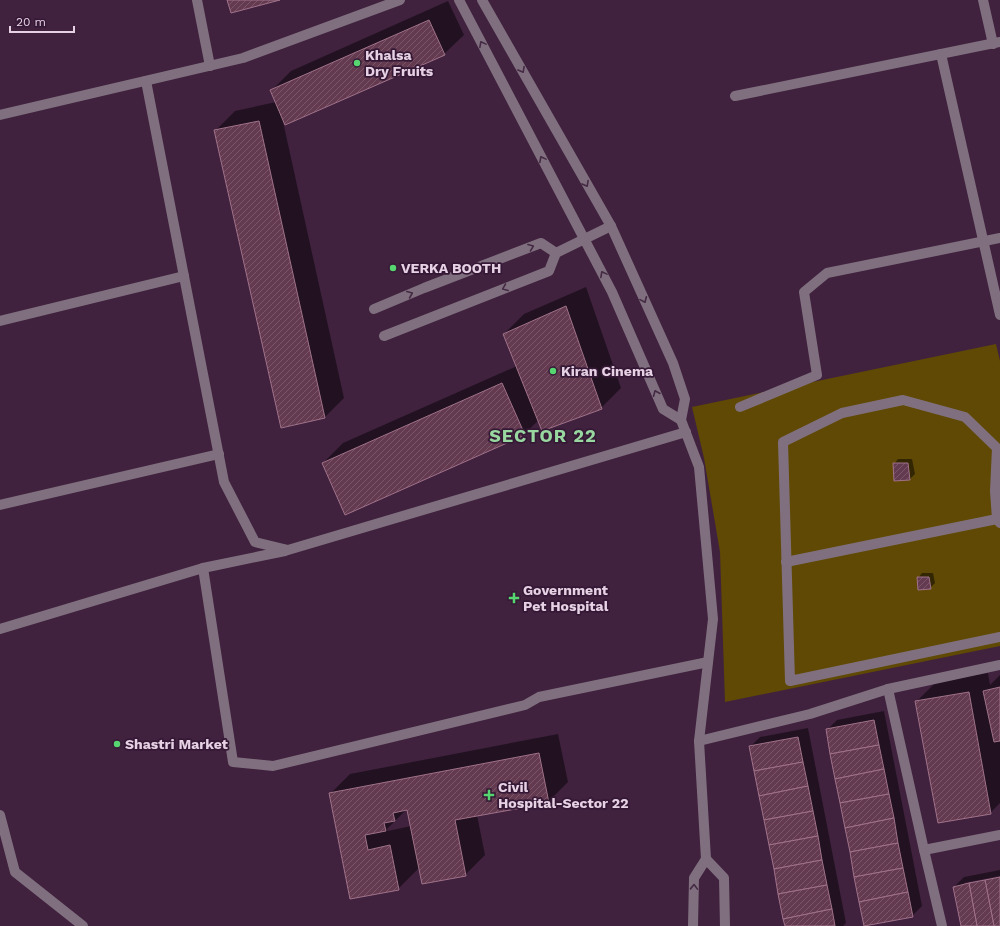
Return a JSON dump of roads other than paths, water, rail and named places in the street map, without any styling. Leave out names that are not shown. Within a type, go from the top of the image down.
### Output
[{"type":"street","points":[[197,0],[210,66]]},
{"type":"street","points":[[0,115],[243,58],[400,0]]},
{"type":"street","points":[[459,0],[612,292],[663,409],[681,420]]},
{"type":"street","points":[[482,0],[610,226],[673,364],[685,399],[681,420],[699,467],[713,619],[698,741],[706,859],[694,878],[693,926]]},
{"type":"street","points":[[735,96],[996,43],[983,0]]},
{"type":"street","points":[[941,54],[1000,315]]},
{"type":"street","points":[[146,81],[224,482],[255,542],[288,550]]},
{"type":"street","points":[[384,336],[549,271],[556,252],[610,226]]},
{"type":"street","points":[[740,407],[816,375],[804,292],[827,272],[1000,238]]},
{"type":"street","points":[[374,310],[424,288],[541,243],[556,252]]},
{"type":"street","points":[[0,321],[184,276]]},
{"type":"street","points":[[786,562],[998,521],[995,491],[997,448],[965,417],[903,400],[842,413],[783,442],[786,562],[790,681],[1000,637]]},
{"type":"street","points":[[0,629],[203,568],[288,550],[686,432]]},
{"type":"street","points":[[0,506],[219,454]]},
{"type":"street","points":[[203,568],[233,762],[273,766],[525,705],[539,697],[708,662]]},
{"type":"street","points":[[698,741],[810,714],[888,689],[1000,665]]},
{"type":"street","points":[[888,689],[942,926]]},
{"type":"street","points":[[0,815],[15,872],[83,926]]},
{"type":"street","points":[[924,850],[1000,835]]},
{"type":"street","points":[[706,859],[724,878],[725,926]]},
{"type":"place","name":"Khalsa Dry Fruits","points":[[357,63]]},
{"type":"place","name":"VERKA BOOTH","points":[[393,268]]},
{"type":"place","name":"Kiran Cinema","points":[[553,371]]},
{"type":"place","name":"Government Pet Hospital","points":[[514,598]]},
{"type":"place","name":"Shastri Market","points":[[117,744]]},
{"type":"place","name":"Civil Hospital-Sector 22","points":[[489,795]]},
{"type":"district","name":"SECTOR 22","points":[[543,435]]}]
